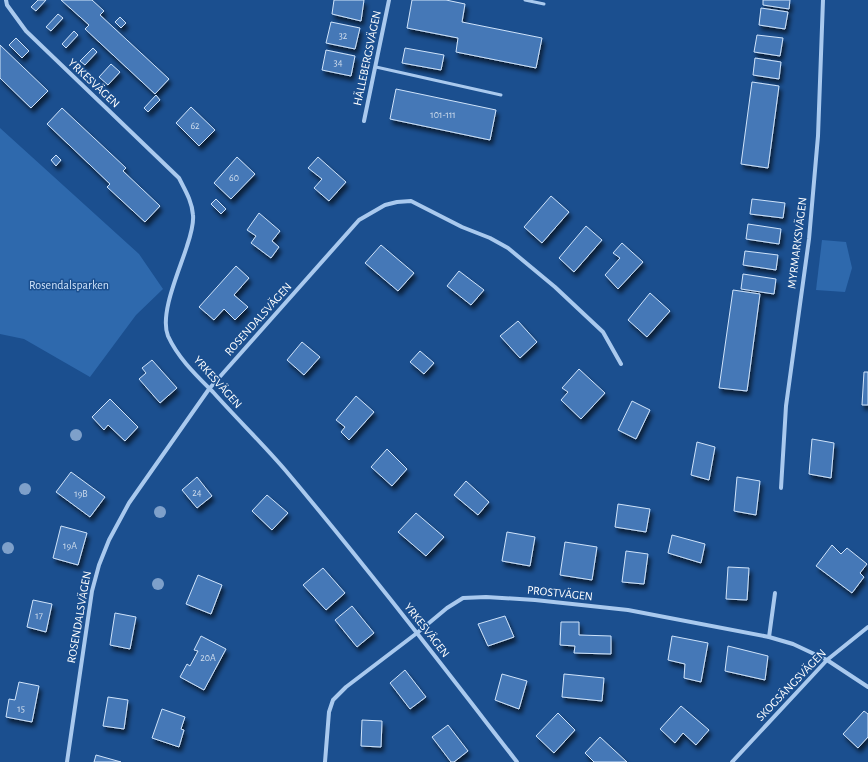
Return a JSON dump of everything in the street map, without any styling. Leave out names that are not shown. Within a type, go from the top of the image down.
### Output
[{"type":"street","name":"YRKESVÄGEN","points":[[6,0],[7,4],[26,31],[179,178],[188,196],[194,216],[191,235],[167,307],[165,323],[168,335],[177,352],[193,372],[285,470],[351,549],[516,762]]},
{"type":"street","name":"HÄLLEBERGSVÄGEN","points":[[364,121],[389,0]]},
{"type":"street","name":"MYRMARKSVÄGEN","points":[[781,488],[786,406],[809,239],[818,136],[822,0]]},
{"type":"street","name":"ROSENDALSVÄGEN","points":[[67,762],[92,591],[99,565],[109,540],[129,503],[209,389],[360,220],[385,206],[411,200],[462,227],[490,238],[508,248],[555,287],[603,332],[621,364]]},
{"type":"street","points":[[769,637],[775,593]]},
{"type":"street","name":"PROSTVÄGEN","points":[[324,762],[329,712],[333,700],[346,687],[417,633],[446,608],[463,598],[486,597],[535,600],[628,610],[769,637],[793,644],[827,660],[868,687]]},
{"type":"street","name":"SKOGSÄNGSVÄGEN","points":[[732,762],[827,660],[868,627]]},
{"type":"lane","points":[[525,0],[544,4]]},
{"type":"lane","points":[[376,67],[501,95]]},
{"type":"green space","name":"Rosendalsparken","points":[[0,128],[139,254],[163,289],[136,315],[90,377],[24,339],[0,334]]},
{"type":"green space","points":[[822,240],[846,242],[852,268],[845,292],[816,290]]},
{"type":"building","points":[[38,0],[46,0],[36,11],[31,7]]},
{"type":"building","points":[[61,0],[92,0],[104,11],[100,15],[169,79],[155,94],[85,29],[89,25]]},
{"type":"building","points":[[334,0],[364,0],[361,21],[332,14]]},
{"type":"building","points":[[412,0],[446,0],[465,4],[462,22],[542,38],[536,68],[456,52],[458,38],[407,28]]},
{"type":"building","points":[[763,0],[790,0],[789,9],[763,5]]},
{"type":"building","points":[[761,8],[788,12],[785,29],[759,25]]},
{"type":"building","points":[[58,14],[63,18],[51,31],[46,27]]},
{"type":"building","points":[[120,17],[126,23],[121,28],[115,22]]},
{"type":"building","points":[[331,22],[360,28],[355,49],[326,43]]},
{"type":"building","points":[[74,31],[78,35],[66,48],[62,44]]},
{"type":"building","points":[[757,35],[783,38],[780,56],[754,52]]},
{"type":"building","points":[[16,38],[29,51],[22,58],[9,45]]},
{"type":"building","points":[[0,45],[48,91],[31,108],[0,78]]},
{"type":"building","points":[[93,48],[97,52],[85,65],[80,61]]},
{"type":"building","points":[[405,48],[444,55],[441,70],[402,63]]},
{"type":"building","points":[[326,50],[355,56],[351,76],[322,70]]},
{"type":"building","points":[[755,58],[781,62],[779,79],[753,75]]},
{"type":"building","points":[[111,64],[120,72],[108,85],[99,77]]},
{"type":"building","points":[[752,82],[779,86],[768,168],[741,164]]},
{"type":"building","points":[[396,89],[496,110],[490,140],[390,119]]},
{"type":"building","points":[[156,95],[160,100],[148,112],[144,108]]},
{"type":"building","points":[[191,107],[215,130],[199,146],[176,123]]},
{"type":"building","points":[[62,108],[126,168],[123,171],[160,206],[145,222],[107,187],[110,184],[47,124]]},
{"type":"building","points":[[56,155],[61,160],[56,166],[51,160]]},
{"type":"building","points":[[237,157],[255,174],[231,199],[214,183]]},
{"type":"building","points":[[318,157],[346,182],[329,201],[314,188],[322,179],[308,168]]},
{"type":"building","points":[[551,196],[569,212],[542,243],[524,227]]},
{"type":"building","points":[[216,199],[226,209],[221,214],[211,204]]},
{"type":"building","points":[[752,199],[785,203],[783,218],[750,214]]},
{"type":"building","points":[[259,213],[280,231],[272,241],[279,247],[271,258],[251,243],[256,236],[247,230]]},
{"type":"building","points":[[748,224],[781,229],[779,244],[746,239]]},
{"type":"building","points":[[586,226],[602,240],[574,272],[559,258]]},
{"type":"building","points":[[622,243],[643,262],[618,289],[605,275],[620,258],[613,253]]},
{"type":"building","points":[[381,245],[414,273],[398,291],[365,263]]},
{"type":"building","points":[[745,251],[778,255],[776,270],[743,265]]},
{"type":"building","points":[[236,266],[249,278],[234,295],[248,307],[235,320],[224,309],[214,320],[199,307]]},
{"type":"building","points":[[459,271],[484,290],[471,305],[447,286]]},
{"type":"building","points":[[743,274],[776,279],[774,294],[741,289]]},
{"type":"building","points":[[733,290],[760,294],[747,391],[719,388]]},
{"type":"building","points":[[650,293],[670,311],[647,337],[628,320]]},
{"type":"building","points":[[518,321],[537,342],[520,358],[500,336]]},
{"type":"building","points":[[302,342],[320,357],[304,375],[287,360]]},
{"type":"building","points":[[420,351],[434,363],[424,374],[410,362]]},
{"type":"building","points":[[152,360],[177,388],[160,403],[139,379],[146,373],[142,368]]},
{"type":"building","points":[[579,369],[605,393],[581,419],[561,400],[568,392],[562,388]]},
{"type":"building","points":[[864,372],[868,372],[868,405],[862,405]]},
{"type":"building","points":[[356,396],[374,412],[349,440],[341,432],[345,427],[336,420]]},
{"type":"building","points":[[110,399],[138,427],[125,441],[108,425],[104,430],[92,417]]},
{"type":"building","points":[[632,401],[650,410],[636,439],[618,430]]},
{"type":"building","points":[[812,439],[834,443],[831,478],[809,474]]},
{"type":"building","points":[[697,442],[715,447],[709,480],[691,475]]},
{"type":"building","points":[[387,449],[407,469],[392,486],[371,467]]},
{"type":"building","points":[[71,472],[105,497],[90,517],[56,492]]},
{"type":"building","points":[[197,477],[212,496],[197,508],[182,490]]},
{"type":"building","points":[[737,477],[760,481],[756,515],[734,511]]},
{"type":"building","points":[[466,481],[489,502],[478,515],[454,495]]},
{"type":"building","points":[[267,495],[288,513],[272,530],[252,511]]},
{"type":"building","points":[[618,504],[650,509],[646,532],[615,527]]},
{"type":"building","points":[[416,513],[444,537],[426,556],[398,532]]},
{"type":"building","points":[[61,526],[87,533],[78,565],[53,558]]},
{"type":"building","points":[[507,532],[535,537],[530,566],[502,561]]},
{"type":"building","points":[[672,535],[705,544],[701,563],[668,553]]},
{"type":"building","points":[[565,542],[597,547],[592,580],[560,575]]},
{"type":"building","points":[[832,545],[841,554],[847,548],[867,564],[860,573],[864,577],[852,593],[816,566]]},
{"type":"building","points":[[626,551],[648,554],[644,584],[622,582]]},
{"type":"building","points":[[728,567],[749,568],[747,600],[726,599]]},
{"type":"building","points":[[323,568],[345,593],[326,610],[303,585]]},
{"type":"building","points":[[198,575],[222,585],[211,614],[186,604]]},
{"type":"building","points":[[33,600],[52,604],[46,632],[27,627]]},
{"type":"building","points":[[352,606],[374,633],[357,647],[335,620]]},
{"type":"building","points":[[115,613],[136,617],[130,649],[110,645]]},
{"type":"building","points":[[505,616],[514,637],[488,646],[478,624]]},
{"type":"building","points":[[561,622],[579,622],[579,635],[611,636],[611,654],[574,653],[575,646],[560,645]]},
{"type":"building","points":[[201,636],[226,649],[204,690],[180,677],[187,664],[190,666],[198,651],[194,650]]},
{"type":"building","points":[[672,636],[708,643],[701,682],[684,678],[685,664],[668,660]]},
{"type":"building","points":[[728,646],[768,656],[765,680],[725,671]]},
{"type":"building","points":[[405,670],[426,697],[410,709],[390,683]]},
{"type":"building","points":[[502,674],[527,681],[519,709],[495,700]]},
{"type":"building","points":[[564,674],[604,678],[602,701],[562,697]]},
{"type":"building","points":[[19,682],[39,686],[32,722],[6,717],[9,699],[15,700]]},
{"type":"building","points":[[108,697],[128,700],[124,729],[103,726]]},
{"type":"building","points":[[681,706],[709,730],[696,745],[683,733],[675,743],[660,729]]},
{"type":"building","points":[[162,709],[185,717],[181,729],[184,730],[179,747],[152,738]]},
{"type":"building","points":[[864,711],[868,714],[868,737],[858,748],[843,734]]},
{"type":"building","points":[[558,713],[575,730],[554,753],[536,736]]},
{"type":"building","points":[[362,720],[382,721],[381,747],[361,746]]},
{"type":"building","points":[[448,725],[468,751],[454,762],[451,762],[432,737]]},
{"type":"building","points":[[600,737],[627,762],[594,762],[585,753]]},
{"type":"building","points":[[96,755],[121,762],[94,762]]}]
